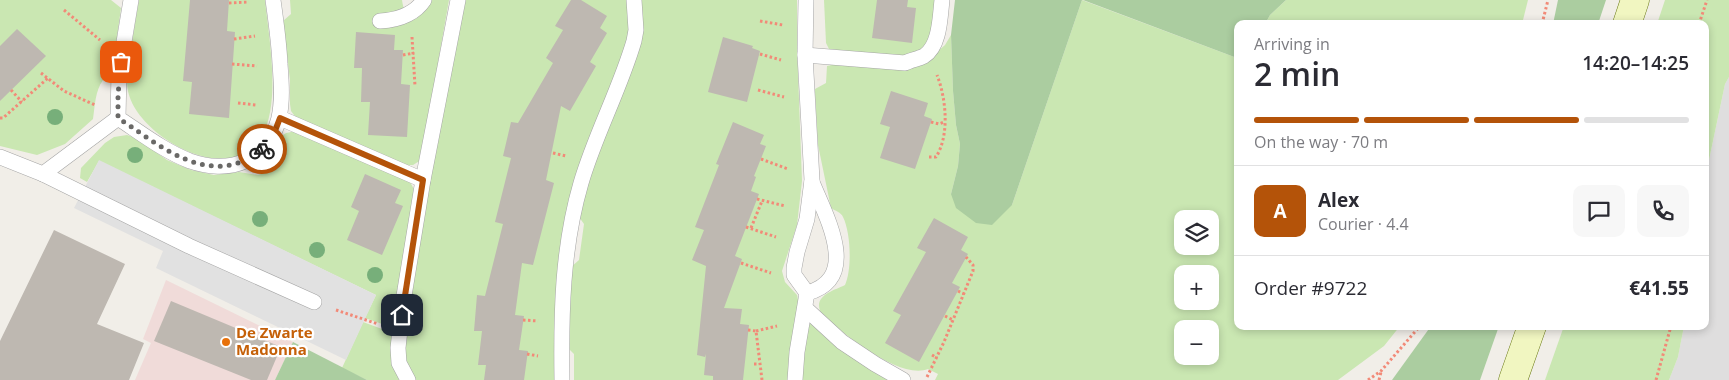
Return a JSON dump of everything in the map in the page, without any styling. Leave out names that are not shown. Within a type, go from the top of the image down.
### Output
[{"type":"main road","points":[[1629,20],[1635,0]]},
{"type":"main road","points":[[1513,380],[1531,330]]},
{"type":"lane","points":[[44,174],[118,113],[119,72],[131,0]]},
{"type":"lane","points":[[118,113],[178,156],[201,165],[213,166],[241,163],[256,156],[273,136],[280,118],[282,94],[273,0]]},
{"type":"lane","points":[[380,21],[396,20],[420,6],[424,0]]},
{"type":"lane","points":[[408,380],[399,363],[398,348],[403,302],[423,180],[458,0]]},
{"type":"lane","points":[[562,380],[562,310],[565,261],[572,220],[581,183],[634,41],[636,30],[634,0]]},
{"type":"lane","points":[[806,0],[805,55],[812,180],[807,219],[797,252],[794,275],[806,301],[842,342],[875,364],[904,380]]},
{"type":"lane","points":[[805,55],[905,63],[926,55],[935,41],[942,0]]},
{"type":"lane","points":[[280,118],[423,180]]},
{"type":"lane","points":[[0,157],[44,174],[189,246],[314,302]]},
{"type":"lane","points":[[795,380],[806,301],[830,281],[834,272],[836,256],[831,225],[812,180]]},
{"type":"path","points":[[1543,20],[1548,0]]},
{"type":"path","points":[[1700,20],[1707,0]]},
{"type":"path","points":[[64,10],[108,46],[123,51]]},
{"type":"path","points":[[406,15],[414,53],[415,87]]},
{"type":"path","points":[[403,55],[414,53]]},
{"type":"path","points":[[760,54],[773,58]]},
{"type":"path","points":[[926,55],[938,77],[945,111],[939,152],[936,157],[929,157]]},
{"type":"path","points":[[41,73],[64,91],[89,103],[118,113]]},
{"type":"path","points":[[0,118],[3,118],[48,78]]},
{"type":"path","points":[[11,90],[22,102]]},
{"type":"path","points":[[758,90],[789,98]]},
{"type":"path","points":[[931,122],[939,124],[944,122]]},
{"type":"path","points":[[761,159],[792,170]]},
{"type":"path","points":[[757,199],[786,206]]},
{"type":"path","points":[[751,228],[762,201]]},
{"type":"path","points":[[746,226],[778,238]]},
{"type":"path","points":[[926,380],[973,272],[973,265],[966,257]]},
{"type":"path","points":[[741,263],[768,272]]},
{"type":"path","points":[[958,291],[964,294]]},
{"type":"path","points":[[314,302],[385,327],[400,329]]},
{"type":"path","points":[[945,316],[953,320]]},
{"type":"path","points":[[748,330],[756,331],[777,326]]},
{"type":"path","points":[[1368,380],[1381,371],[1417,330]]},
{"type":"path","points":[[1656,380],[1670,330]]},
{"type":"path","points":[[756,331],[762,380]]},
{"type":"path","points":[[932,355],[937,358]]},
{"type":"path","points":[[754,364],[759,364]]},
{"type":"path","points":[[1379,380],[1381,371]]},
{"type":"shaded area","points":[[1729,77],[1729,380],[1669,380],[1678,357],[1683,330],[1709,330],[1709,160],[1725,84]]},
{"type":"shaded area","points":[[99,160],[376,295],[346,360],[156,268],[163,251],[74,208]]},
{"type":"shaded area","points":[[166,280],[293,342],[275,380],[135,380],[151,343],[143,339]]},
{"type":"green space","points":[[0,0],[111,0],[121,8],[113,67],[98,89],[93,119],[65,144],[37,155],[0,146]]},
{"type":"green space","points":[[139,0],[265,0],[271,51],[271,106],[268,122],[262,136],[248,151],[230,158],[209,158],[187,151],[166,140],[149,125],[135,108],[128,91],[127,81]]},
{"type":"green space","points":[[290,0],[402,0],[406,13],[416,19],[430,0],[449,0],[421,160],[413,165],[407,165],[297,119],[291,111],[290,104],[290,80],[283,21],[291,14]]},
{"type":"green space","points":[[462,0],[628,0],[630,26],[625,52],[583,156],[556,380],[416,380],[408,372],[404,348],[412,281]]},
{"type":"green space","points":[[640,0],[797,0],[802,181],[797,225],[782,271],[785,282],[797,295],[799,304],[790,380],[574,380],[574,354],[567,347],[570,268],[579,260],[584,224],[579,217]]},
{"type":"green space","points":[[824,0],[936,0],[929,43],[916,54],[901,57],[829,49],[826,43]]},
{"type":"green space","points":[[955,0],[1082,0],[1012,205],[992,225],[976,223],[956,208],[951,194],[958,166],[960,144],[953,91],[951,35]]},
{"type":"green space","points":[[1082,0],[1234,57],[1234,330],[1397,330],[1384,346],[1338,380],[935,380],[938,374],[928,369],[916,371],[902,368],[857,343],[822,315],[819,309],[819,303],[825,295],[845,285],[850,261],[846,224],[841,214],[831,208],[818,145],[815,89],[826,83],[827,66],[937,52],[945,45],[951,35],[953,91],[960,144],[958,166],[951,194],[1012,205]]},
{"type":"green space","points":[[1083,0],[1286,0],[1267,20],[1234,20],[1234,57]]},
{"type":"green space","points":[[1286,0],[1528,0],[1523,20],[1267,20]]},
{"type":"green space","points":[[1558,0],[1606,0],[1599,20],[1554,20]]},
{"type":"green space","points":[[1665,0],[1729,0],[1729,77],[1725,84],[1709,160],[1709,20],[1658,20]]},
{"type":"green space","points":[[291,132],[297,132],[410,182],[415,191],[393,324],[388,326],[365,318],[376,295],[99,161],[87,182],[80,178],[81,168],[105,143],[114,137],[127,135],[136,138],[167,160],[191,170],[214,175],[239,172],[258,175],[273,164],[278,151],[280,137]]},
{"type":"green space","points":[[363,322],[393,333],[394,367],[399,380],[367,380],[342,368]]},
{"type":"green space","points":[[813,322],[893,380],[799,380],[808,327]]},
{"type":"green space","points":[[1428,330],[1498,330],[1480,380],[1392,380]]},
{"type":"green space","points":[[1563,330],[1683,330],[1678,357],[1669,380],[1545,380]]},
{"type":"green space","points":[[293,342],[367,380],[275,380]]},
{"type":"building","points":[[190,0],[229,0],[227,31],[235,32],[229,118],[189,114],[192,82],[183,81]]},
{"type":"building","points":[[571,0],[581,0],[607,16],[600,28],[607,33],[590,62],[596,66],[570,111],[561,106],[546,180],[554,183],[533,265],[522,263],[515,315],[524,316],[519,350],[528,351],[524,380],[484,380],[486,365],[478,365],[482,331],[474,331],[477,295],[485,296],[503,224],[495,222],[511,158],[503,156],[511,122],[518,123],[553,63],[546,58],[563,30],[555,26]]},
{"type":"building","points":[[877,0],[908,0],[907,7],[916,8],[912,43],[872,38]]},
{"type":"building","points":[[17,29],[46,56],[0,101],[0,46]]},
{"type":"building","points":[[356,32],[395,35],[394,50],[403,50],[401,84],[410,85],[407,137],[368,135],[370,102],[361,102],[362,68],[354,68]]},
{"type":"building","points":[[723,37],[753,46],[752,48],[760,51],[747,102],[708,92]]},
{"type":"building","points":[[891,91],[928,103],[924,116],[932,119],[915,169],[880,158],[890,127],[880,124]]},
{"type":"building","points":[[733,122],[764,135],[760,144],[766,146],[754,176],[756,177],[751,191],[759,194],[735,256],[742,259],[724,308],[742,309],[740,324],[749,325],[743,380],[713,380],[713,376],[704,375],[706,354],[705,357],[697,355],[706,266],[692,260],[704,230],[695,227],[719,165],[716,164]]},
{"type":"building","points":[[365,174],[401,190],[395,203],[403,206],[382,255],[347,240],[359,211],[351,207]]},
{"type":"building","points":[[934,218],[968,237],[961,250],[968,254],[952,283],[960,287],[919,362],[885,343],[901,315],[893,311],[926,252],[917,248]]},
{"type":"building","points":[[54,230],[125,264],[97,324],[144,343],[129,380],[0,380],[0,341]]},
{"type":"building","points":[[171,301],[281,347],[267,380],[251,380],[154,341]]},
{"type":"way so far","points":[[121,62],[118,118],[178,156],[201,165],[225,166],[241,163],[256,156],[262,149]]},
{"type":"place","name":"De Zwarte Madonna","points":[[226,342]]},
{"type":"route","points":[[262,149],[273,136],[280,118],[423,180],[402,315]]}]
